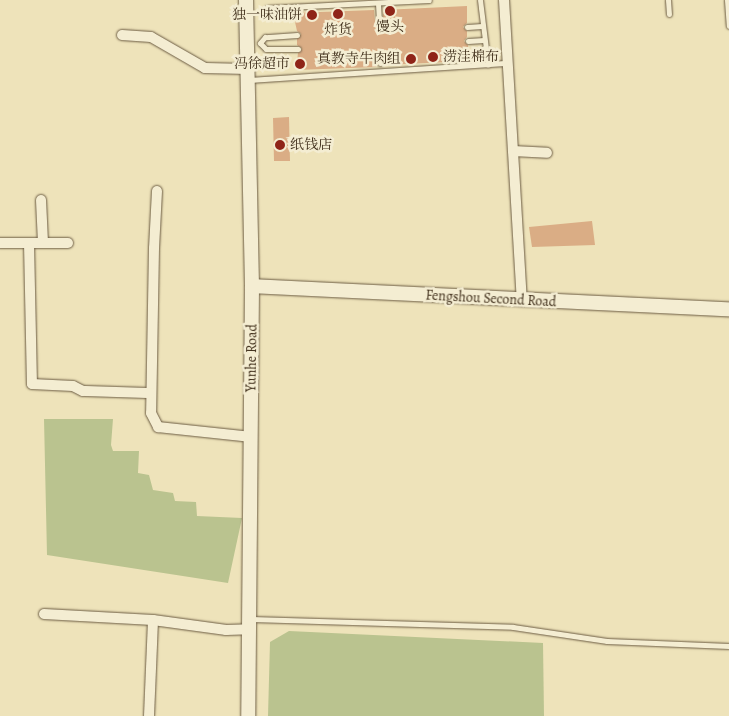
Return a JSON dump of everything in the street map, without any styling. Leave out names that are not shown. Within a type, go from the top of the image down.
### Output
[{"type":"street","name":"Yunhe Road","points":[[246,0],[252,286],[248,716]]},
{"type":"street","points":[[504,0],[522,300]]},
{"type":"street","points":[[122,35],[151,36],[204,68],[248,74]]},
{"type":"street","points":[[513,151],[547,153]]},
{"type":"street","points":[[157,191],[150,394],[151,414],[158,427],[251,437]]},
{"type":"street","points":[[41,200],[43,243]]},
{"type":"street","points":[[29,243],[32,384],[73,386],[83,391],[150,394]]},
{"type":"street","points":[[0,244],[68,243]]},
{"type":"street","name":"Fengshou Second Road","points":[[252,286],[729,309]]},
{"type":"street","points":[[44,614],[153,620],[226,630],[249,624]]},
{"type":"street","points":[[149,716],[153,620]]},
{"type":"lane","points":[[267,8],[429,0]]},
{"type":"lane","points":[[480,0],[488,65]]},
{"type":"lane","points":[[668,0],[669,14]]},
{"type":"lane","points":[[727,0],[729,26]]},
{"type":"lane","points":[[378,3],[378,20]]},
{"type":"lane","points":[[467,27],[482,26]]},
{"type":"lane","points":[[297,35],[265,36],[260,43],[266,49],[298,48]]},
{"type":"lane","points":[[468,41],[484,40]]},
{"type":"lane","points":[[380,56],[380,63]]},
{"type":"lane","points":[[248,74],[508,63]]},
{"type":"lane","points":[[249,624],[513,627],[607,641],[729,646]]},
{"type":"green space","points":[[44,419],[113,419],[111,445],[113,451],[139,451],[138,473],[149,475],[153,490],[173,493],[175,501],[196,502],[197,516],[242,518],[228,583],[47,555]]},
{"type":"green space","points":[[289,631],[543,643],[544,716],[268,716],[270,642]]},
{"type":"building","points":[[467,6],[467,23],[463,27],[467,31],[467,37],[464,41],[468,45],[469,61],[384,65],[384,54],[380,52],[376,56],[376,67],[296,70],[298,53],[302,49],[297,45],[297,39],[301,34],[297,31],[293,13],[374,10],[375,21],[379,24],[383,22],[383,10]]},
{"type":"building","points":[[289,117],[290,161],[274,161],[273,118]]},
{"type":"building","points":[[592,221],[595,245],[532,247],[529,227]]},
{"type":"place","name":"馒头","points":[[390,11]]},
{"type":"place","name":"炸货","points":[[338,14]]},
{"type":"place","name":"独一味油饼","points":[[312,15]]},
{"type":"place","name":"涝洼棉布","points":[[433,57]]},
{"type":"place","name":"真教寺牛肉组","points":[[411,59]]},
{"type":"place","name":"冯徐超市","points":[[300,64]]},
{"type":"place","name":"纸钱店","points":[[280,145]]}]
